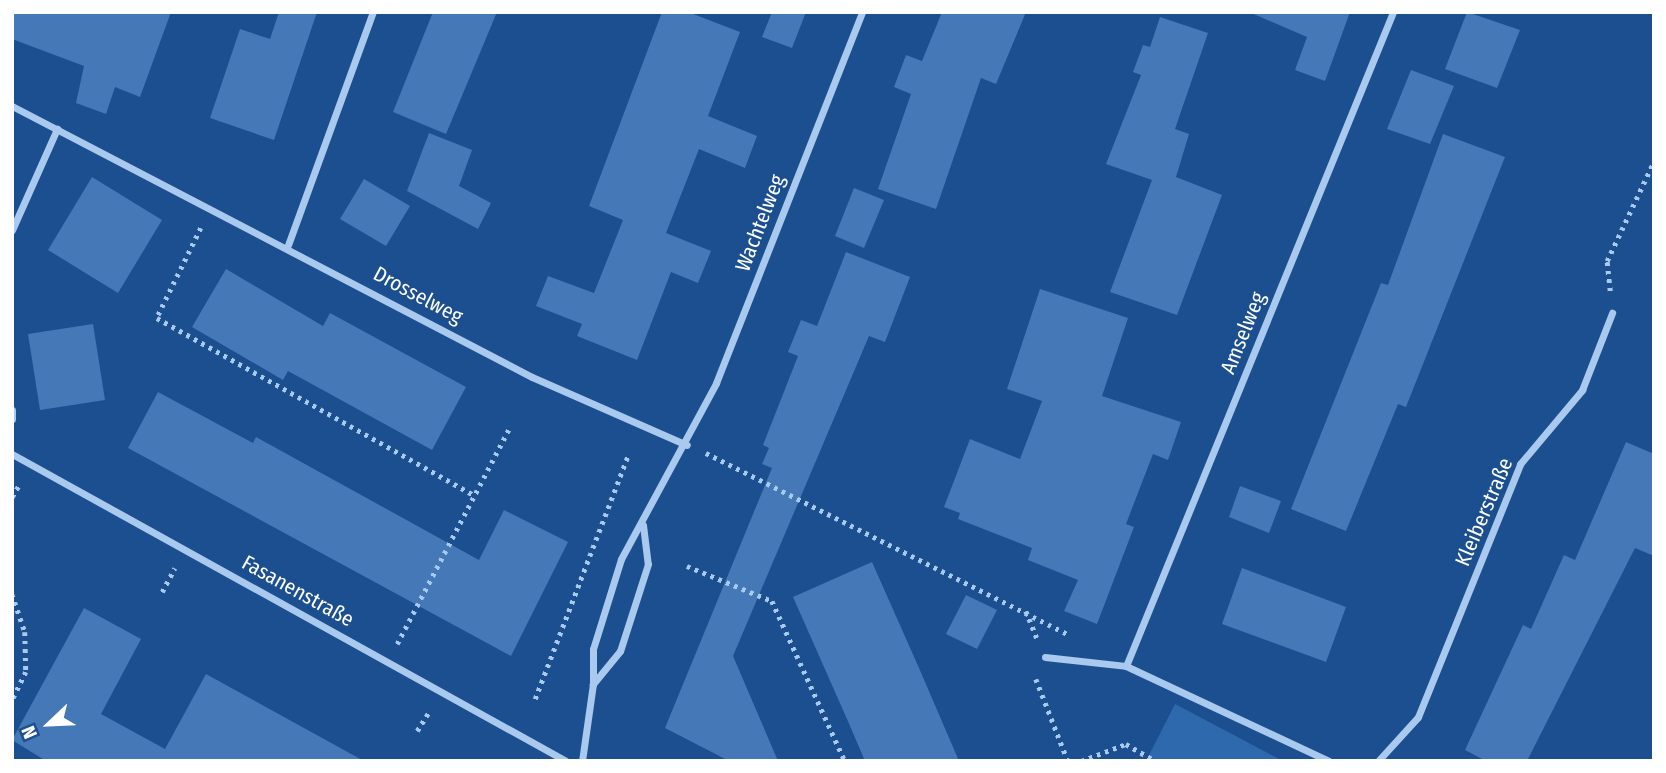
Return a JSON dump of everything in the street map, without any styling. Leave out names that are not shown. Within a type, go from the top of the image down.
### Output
[{"type":"street","points":[[288,245],[373,12]]},
{"type":"street","name":"Wachtelweg","points":[[582,761],[593,684],[593,649],[621,559],[687,445],[862,12]]},
{"type":"street","name":"Amselweg","points":[[1126,666],[1393,12]]},
{"type":"street","name":"Drosselweg","points":[[12,106],[212,205],[532,377],[687,445]]},
{"type":"street","points":[[12,230],[57,129]]},
{"type":"street","name":"Kleiberstraße","points":[[1378,761],[1418,717],[1520,464],[1582,390],[1612,313]]},
{"type":"street","points":[[12,410],[12,419]]},
{"type":"street","name":"Fasanenstraße","points":[[12,454],[566,761]]},
{"type":"street","points":[[593,684],[620,651],[648,564],[643,525]]},
{"type":"street","points":[[1045,657],[1126,666],[1329,761]]},
{"type":"path","points":[[1612,313],[1607,261],[1654,161]]},
{"type":"path","points":[[212,205],[157,318],[476,496]]},
{"type":"path","points":[[388,660],[509,429]]},
{"type":"path","points":[[687,445],[1026,610],[1082,641]]},
{"type":"path","points":[[536,699],[628,456]]},
{"type":"path","points":[[687,566],[772,601],[845,761]]},
{"type":"path","points":[[12,594],[25,632],[26,672],[12,701]]},
{"type":"path","points":[[1026,610],[1045,657],[1034,685],[1068,761]]},
{"type":"path","points":[[1081,761],[1126,744],[1155,761]]},
{"type":"path","points":[[634,761],[645,761]]},
{"type":"shaded area","points":[[1175,704],[1283,761],[1146,761]]},
{"type":"building","points":[[12,12],[171,12],[140,97],[115,87],[106,114],[76,103],[84,66],[12,39]]},
{"type":"building","points":[[279,12],[317,12],[274,140],[210,118],[240,29],[270,39]]},
{"type":"building","points":[[433,12],[497,12],[446,134],[393,112]]},
{"type":"building","points":[[662,12],[688,12],[740,32],[708,116],[757,136],[745,168],[699,149],[666,233],[711,251],[698,283],[671,272],[637,360],[577,336],[582,324],[536,306],[548,276],[594,293],[623,220],[589,206]]},
{"type":"building","points":[[772,12],[806,12],[792,48],[762,37]]},
{"type":"building","points":[[942,12],[1026,12],[996,84],[981,78],[936,209],[878,189],[911,94],[894,87],[906,55],[922,61]]},
{"type":"building","points":[[1249,12],[1350,12],[1325,81],[1295,70],[1307,37]]},
{"type":"building","points":[[1467,12],[1520,30],[1497,88],[1445,69]]},
{"type":"building","points":[[1160,17],[1208,33],[1175,129],[1189,134],[1176,177],[1222,195],[1177,315],[1110,292],[1152,180],[1106,164],[1141,75],[1133,72],[1143,45],[1150,47]]},
{"type":"building","points":[[1411,70],[1454,86],[1430,144],[1387,129]]},
{"type":"building","points":[[429,133],[472,150],[459,186],[491,203],[478,229],[407,191]]},
{"type":"building","points":[[1443,134],[1505,157],[1406,407],[1398,404],[1346,531],[1291,509],[1381,283],[1388,285]]},
{"type":"building","points":[[92,177],[162,220],[118,293],[48,250]]},
{"type":"building","points":[[364,179],[410,206],[386,246],[340,219]]},
{"type":"building","points":[[854,188],[884,200],[864,248],[835,236]]},
{"type":"building","points":[[846,252],[910,277],[885,342],[869,336],[733,656],[778,761],[729,761],[665,728],[772,468],[762,464],[769,448],[763,445],[798,356],[788,352],[801,320],[817,326]]},
{"type":"building","points":[[226,269],[323,326],[330,313],[466,387],[432,450],[288,371],[283,380],[192,327]]},
{"type":"building","points":[[1040,289],[1128,318],[1102,396],[1181,422],[1168,460],[1153,454],[1126,524],[1134,527],[1097,624],[1064,611],[1078,580],[1028,560],[1032,548],[958,519],[960,513],[944,507],[970,439],[1020,459],[1042,401],[1007,389]]},
{"type":"building","points":[[93,324],[105,400],[40,410],[28,334]]},
{"type":"building","points":[[158,392],[253,443],[256,437],[479,560],[504,510],[568,542],[511,656],[128,448]]},
{"type":"building","points":[[1626,442],[1654,454],[1654,556],[1635,548],[1527,761],[1486,761],[1465,750],[1523,625],[1531,629],[1564,555],[1575,560]]},
{"type":"building","points":[[1240,486],[1281,501],[1269,533],[1229,517]]},
{"type":"building","points":[[872,562],[959,761],[865,761],[793,597]]},
{"type":"building","points":[[1242,568],[1346,607],[1326,662],[1222,624]]},
{"type":"building","points":[[966,595],[997,610],[977,649],[946,634]]},
{"type":"building","points":[[84,608],[141,639],[101,714],[165,749],[206,674],[364,761],[46,761],[12,740]]}]
